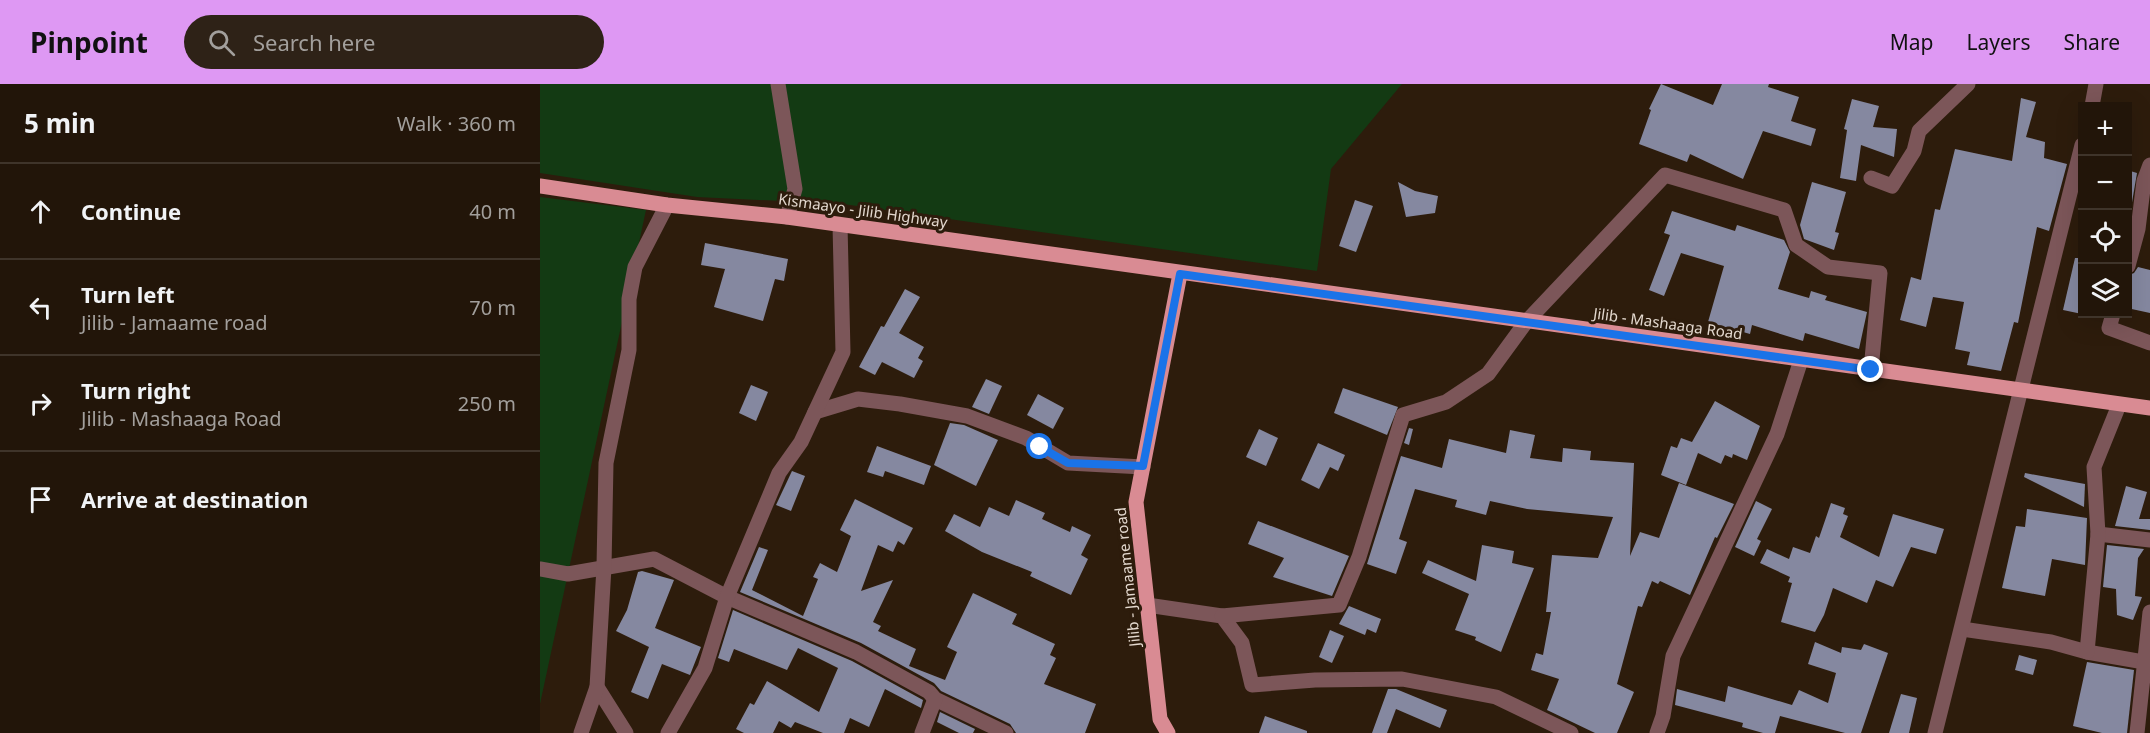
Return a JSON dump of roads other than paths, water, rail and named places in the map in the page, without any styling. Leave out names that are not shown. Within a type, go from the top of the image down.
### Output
[{"type":"main road","name":"Kismaayo - Jilib Highway","points":[[540,186],[667,205],[787,217],[1180,274]]},
{"type":"main road","name":"Jilib - Mashaaga Road","points":[[1180,274],[2019,392],[2150,408]]},
{"type":"main road","name":"Jilib - Jamaame road","points":[[1167,733],[1160,719],[1136,502],[1180,274]]},
{"type":"street","points":[[778,84],[795,189],[787,217]]},
{"type":"street","points":[[1871,178],[1892,186],[1914,152],[1919,131],[1968,84]]},
{"type":"street","points":[[2093,102],[2096,84]]},
{"type":"street","points":[[1935,733],[2079,156]]},
{"type":"street","points":[[2128,264],[2138,229],[2150,165]]},
{"type":"street","points":[[1147,605],[1222,616],[1339,605],[1359,557],[1403,415],[1446,402],[1488,374],[1526,322],[1665,175],[1784,210],[1796,245],[1828,267],[1880,273],[1871,370]]},
{"type":"street","points":[[581,733],[597,687],[604,567],[606,463],[629,350],[629,299],[635,267],[667,205]]},
{"type":"street","points":[[668,733],[705,668],[727,597],[780,473],[801,442],[843,352],[840,225]]},
{"type":"street","points":[[2112,318],[2109,328],[2150,343]]},
{"type":"street","points":[[1657,733],[1663,716],[1672,656],[1777,434],[1801,360]]},
{"type":"street","points":[[815,412],[858,399],[900,404],[967,416],[1026,438],[1068,463],[1143,466]]},
{"type":"street","points":[[2087,652],[2098,534],[2094,466],[2119,405]]},
{"type":"street","points":[[2098,534],[2150,540]]},
{"type":"street","points":[[540,569],[568,574],[654,559],[727,597],[856,652],[928,692],[935,699],[1006,733]]},
{"type":"street","points":[[2137,733],[2148,663],[2150,612]]},
{"type":"street","points":[[1222,616],[1242,643],[1252,685],[1315,680],[1402,679],[1496,697],[1571,733]]},
{"type":"street","points":[[1962,629],[2051,642],[2087,652],[2148,663]]},
{"type":"street","points":[[597,687],[626,733]]},
{"type":"street","points":[[922,733],[935,699]]}]
